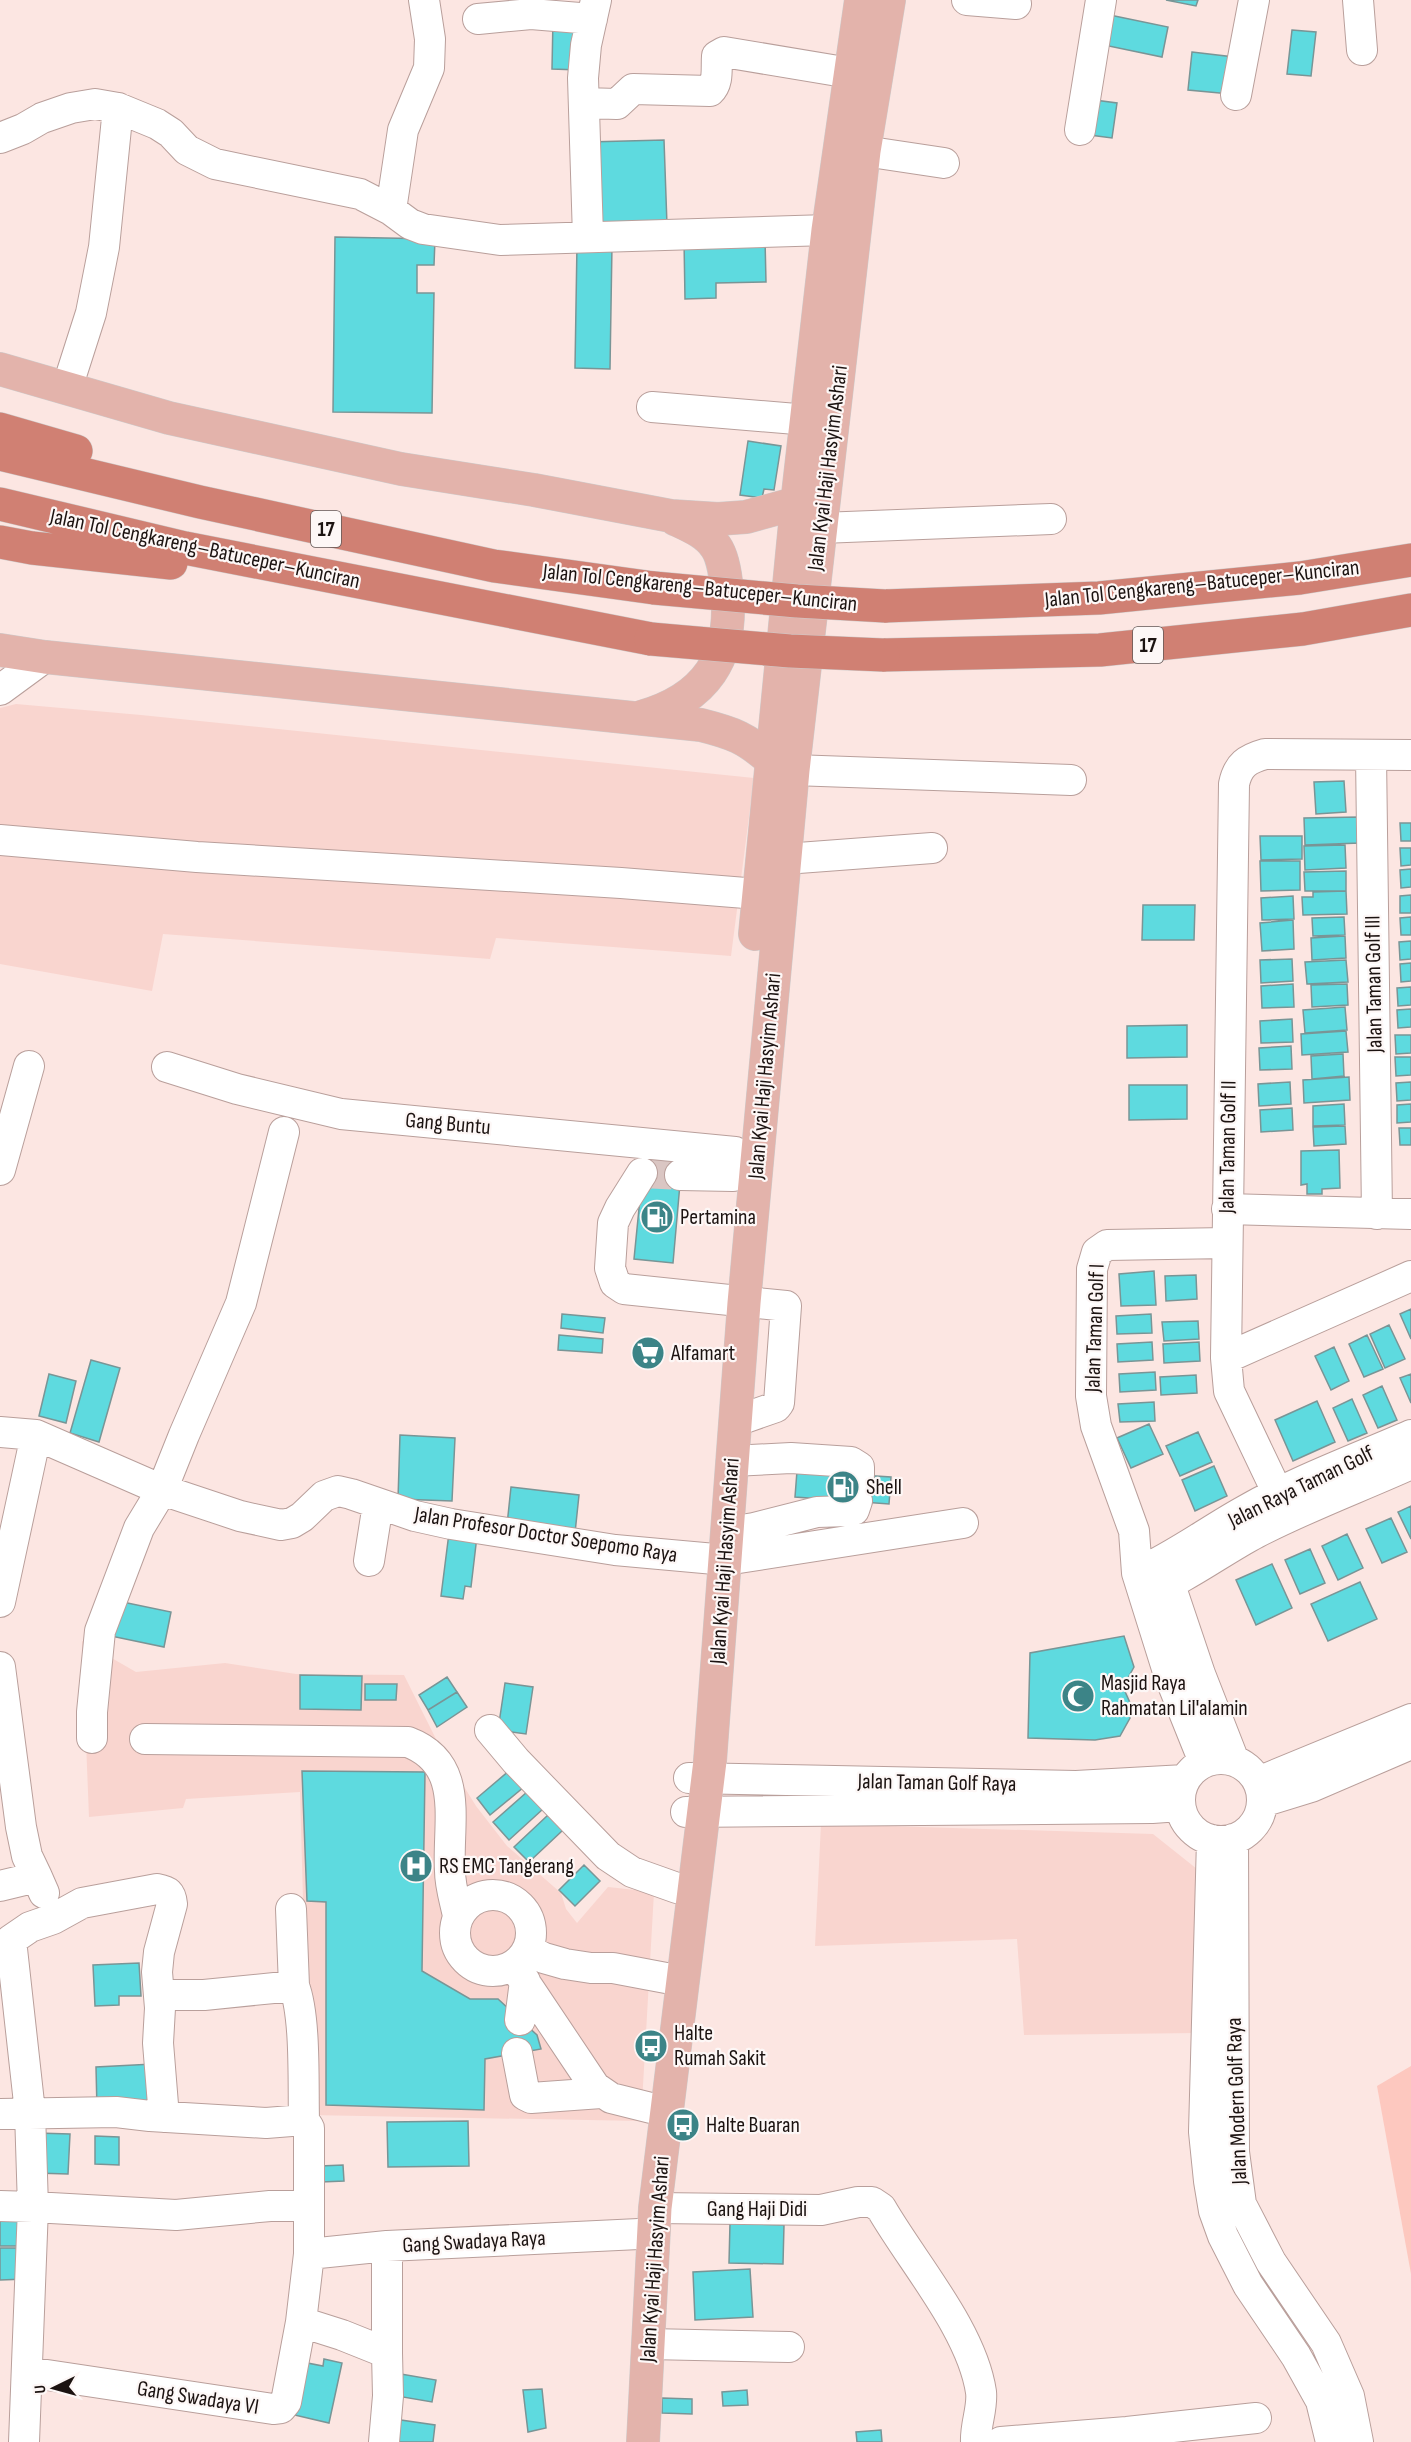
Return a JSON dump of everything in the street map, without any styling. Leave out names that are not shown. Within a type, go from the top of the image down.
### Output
[{"type":"highway","points":[[0,429],[373,539]]},
{"type":"highway","name":"Jalan Tol Cengkareng–Batuceper–Kunciran","points":[[0,454],[200,502],[494,566],[654,588],[797,601],[885,606],[1099,598],[1300,578],[1411,560]]},
{"type":"highway","name":"Jalan Tol Cengkareng–Batuceper–Kunciran","points":[[0,504],[185,548],[651,639],[790,651],[883,655],[1100,650],[1303,629],[1411,610]]},
{"type":"highway","points":[[0,542],[43,549],[357,583]]},
{"type":"main road","name":"Jalan Kyai Haji Hasyim Ashari","points":[[741,1169],[785,859],[782,765],[797,503],[828,230],[861,0]]},
{"type":"main road","name":"Jalan Kyai Haji Hasyim Ashari","points":[[721,1550],[758,894],[821,528],[864,151],[889,0]]},
{"type":"main road","points":[[0,369],[169,418],[401,469],[534,490],[671,516],[718,519],[746,517],[797,503]]},
{"type":"main road","points":[[637,718],[666,710],[692,694],[712,672],[725,645],[730,615],[717,548],[704,534],[671,516]]},
{"type":"main road","points":[[0,650],[45,657],[701,724],[729,732],[752,743],[782,765]]},
{"type":"main road","name":"Jalan Kyai Haji Hasyim Ashari","points":[[623,2442],[623,2416],[699,1778],[736,1421],[734,1302]]},
{"type":"main road","name":"Jalan Kyai Haji Hasyim Ashari","points":[[644,2442],[649,2344],[645,2107],[665,1983],[677,1888],[695,1812]]},
{"type":"street","points":[[392,210],[403,130],[429,68],[430,39],[424,0]]},
{"type":"street","points":[[967,0],[1016,4]]},
{"type":"street","points":[[1080,130],[1101,0]]},
{"type":"street","points":[[1236,95],[1254,0]]},
{"type":"street","points":[[1358,0],[1362,50]]},
{"type":"street","points":[[478,19],[594,9],[586,45],[584,104],[588,237]]},
{"type":"street","points":[[584,104],[617,104],[633,89],[710,91],[714,88],[717,76],[717,56],[724,52],[850,73]]},
{"type":"street","points":[[0,138],[42,118],[71,108],[95,104],[118,108],[158,124],[171,133],[187,150],[215,164],[360,194],[392,210],[410,224],[423,229],[500,240],[828,230]]},
{"type":"street","points":[[67,388],[91,313],[104,247],[118,108]]},
{"type":"street","points":[[864,151],[944,162]]},
{"type":"street","points":[[652,407],[808,420]]},
{"type":"street","points":[[821,528],[1051,519]]},
{"type":"street","points":[[0,690],[45,657]]},
{"type":"street","name":"Jalan Taman Golf II","points":[[1283,1505],[1229,1391],[1226,1358],[1234,784],[1241,765],[1250,758],[1265,754],[1371,755]]},
{"type":"street","points":[[1371,755],[1411,755]]},
{"type":"street","name":"Jalan Taman Golf III","points":[[1371,755],[1377,1214]]},
{"type":"street","points":[[782,765],[1071,780]]},
{"type":"street","points":[[0,840],[197,858],[621,883],[758,894]]},
{"type":"street","points":[[785,859],[932,848]]},
{"type":"street","points":[[0,1170],[29,1066]]},
{"type":"street","name":"Gang Buntu","points":[[167,1067],[237,1089],[342,1114],[741,1169]]},
{"type":"street","points":[[92,1738],[92,1712],[100,1631],[139,1528],[162,1490],[241,1303],[284,1132]]},
{"type":"street","points":[[680,1175],[741,1169]]},
{"type":"street","points":[[642,1173],[613,1223],[610,1268],[615,1283],[624,1289],[786,1306],[781,1398],[776,1407],[736,1421]]},
{"type":"street","points":[[1227,1209],[1411,1214]]},
{"type":"street","name":"Jalan Taman Golf I","points":[[1153,1578],[1094,1416],[1091,1396],[1092,1269],[1097,1252],[1107,1245],[1227,1243]]},
{"type":"street","points":[[1226,1358],[1411,1276]]},
{"type":"street","name":"Jalan Profesor Doctor Soepomo Raya","points":[[0,1432],[36,1435],[162,1490],[240,1516],[281,1524],[292,1523],[302,1517],[324,1496],[338,1491],[415,1516],[451,1524],[615,1550],[721,1550]]},
{"type":"street","points":[[0,1602],[36,1435]]},
{"type":"street","name":"Jalan Raya Taman Golf","points":[[1283,1505],[1411,1435]]},
{"type":"street","points":[[721,1550],[754,1528],[817,1512],[854,1510],[858,1488],[859,1467],[851,1462],[791,1458],[732,1461]]},
{"type":"street","name":"Jalan Raya Taman Golf","points":[[1153,1578],[1244,1510],[1283,1505],[1411,1464]]},
{"type":"street","points":[[369,1561],[378,1504]]},
{"type":"street","points":[[721,1550],[963,1523]]},
{"type":"street","points":[[1153,1578],[1194,1699],[1234,1761]]},
{"type":"street","points":[[0,1667],[21,1827],[27,1856],[53,1918]]},
{"type":"street","points":[[1190,1783],[1219,1759],[1234,1761],[1248,1769],[1260,1792],[1258,1818],[1247,1831],[1222,1839],[1200,1835],[1184,1818],[1190,1783],[1194,1699]]},
{"type":"street","points":[[1260,1792],[1411,1719]]},
{"type":"street","points":[[490,1730],[516,1761],[608,1856],[632,1872],[677,1888]]},
{"type":"street","points":[[145,1739],[408,1742],[421,1747],[435,1758],[445,1775],[451,1798],[451,1887],[458,1916],[455,1931],[457,1946],[465,1959],[477,1968],[492,1972],[523,1965],[555,1962],[591,1968],[610,1979],[665,1983]]},
{"type":"street","points":[[1260,1792],[1311,1787],[1411,1744]]},
{"type":"street","name":"Jalan Taman Golf Raya","points":[[699,1778],[1076,1786],[1190,1783]]},
{"type":"street","name":"Jalan Taman Golf Raya","points":[[695,1812],[1152,1808],[1190,1783]]},
{"type":"street","name":"Jalan Modern Golf Raya","points":[[1222,1839],[1204,2132],[1214,2211],[1222,2236],[1248,2285],[1296,2356],[1321,2401],[1331,2442]]},
{"type":"street","name":"Jalan Modern Golf Raya","points":[[1222,1839],[1234,2152],[1241,2204],[1271,2262],[1326,2343],[1349,2396],[1358,2442]]},
{"type":"street","points":[[0,1886],[37,1877]]},
{"type":"street","points":[[24,2442],[33,2207],[30,2112],[6,1944],[30,1928],[82,1903],[157,1889],[166,1890],[171,1896],[172,1904],[159,1952],[157,1972],[158,2043],[164,2117]]},
{"type":"street","points":[[458,1916],[467,1904],[480,1896],[495,1894],[510,1898],[522,1907],[530,1920],[532,1935],[523,1965],[520,2020]]},
{"type":"street","points":[[291,1909],[294,1986],[298,1996],[301,2024],[304,2120],[309,2128],[307,2206],[309,2254],[301,2322],[387,2353]]},
{"type":"street","points":[[523,1965],[595,2087],[611,2098],[645,2107]]},
{"type":"street","points":[[159,1995],[204,1995],[294,1986]]},
{"type":"street","points":[[517,2053],[525,2095],[531,2098],[601,2093]]},
{"type":"street","points":[[0,2114],[116,2112],[266,2123],[304,2120]]},
{"type":"street","name":"Gang Haji Didi","points":[[647,2221],[821,2210],[858,2202],[872,2202],[880,2208],[942,2303],[970,2352],[981,2395],[975,2432],[976,2442]]},
{"type":"street","points":[[0,2206],[176,2215],[270,2206],[307,2206]]},
{"type":"street","name":"Gang Swadaya Raya","points":[[309,2254],[647,2221]]},
{"type":"street","points":[[384,2442],[388,2396],[387,2246]]},
{"type":"street","name":"Gang Swadaya VI","points":[[27,2372],[261,2408],[281,2408],[285,2402],[301,2322]]},
{"type":"street","points":[[649,2344],[789,2347]]},
{"type":"street","points":[[1001,2442],[1127,2437],[1256,2418]]},
{"type":"shaded area","points":[[16,704],[754,778],[731,956],[496,938],[490,959],[163,934],[152,991],[0,964],[0,708]]},
{"type":"shaded area","name":"RS EMC Tangerang","points":[[82,1641],[136,1672],[225,1663],[296,1674],[404,1675],[442,1751],[476,1806],[507,1846],[561,1893],[566,1909],[577,1923],[608,1887],[654,1892],[641,2121],[309,2115],[300,1792],[186,1799],[183,1808],[89,1817]]},
{"type":"shaded area","points":[[821,1824],[1153,1834],[1197,1869],[1198,2033],[1024,2035],[1017,1939],[815,1946]]},
{"type":"shaded area","points":[[1411,2066],[1411,2274],[1377,2086]]},
{"type":"building","points":[[1166,0],[1198,0],[1196,6]]},
{"type":"building","points":[[1105,14],[1168,27],[1162,57],[1099,44]]},
{"type":"building","points":[[553,19],[580,20],[579,70],[552,69]]},
{"type":"building","points":[[1292,30],[1316,32],[1311,76],[1287,74]]},
{"type":"building","points":[[1192,52],[1234,57],[1230,94],[1188,90]]},
{"type":"building","points":[[1087,99],[1117,103],[1112,138],[1082,134]]},
{"type":"building","points":[[664,140],[667,225],[590,227],[588,142]]},
{"type":"building","points":[[335,237],[435,239],[434,265],[417,265],[417,293],[434,293],[432,413],[333,412]]},
{"type":"building","points":[[765,239],[766,282],[716,283],[716,298],[685,299],[684,240]]},
{"type":"building","points":[[577,244],[612,245],[610,369],[575,368]]},
{"type":"building","points":[[748,441],[781,446],[774,490],[764,489],[762,498],[740,495]]},
{"type":"building","points":[[1344,781],[1346,812],[1316,814],[1314,782]]},
{"type":"building","points":[[1359,817],[1360,843],[1305,845],[1304,818]]},
{"type":"building","points":[[1400,823],[1411,823],[1411,841],[1401,841]]},
{"type":"building","points":[[1260,836],[1302,836],[1302,859],[1261,860]]},
{"type":"building","points":[[1345,845],[1346,868],[1305,870],[1304,846]]},
{"type":"building","points":[[1400,848],[1411,848],[1411,865],[1401,866]]},
{"type":"building","points":[[1260,861],[1300,861],[1300,890],[1261,891]]},
{"type":"building","points":[[1411,869],[1411,887],[1401,888],[1400,870]]},
{"type":"building","points":[[1346,871],[1346,891],[1305,891],[1304,872]]},
{"type":"building","points":[[1346,891],[1347,914],[1303,915],[1302,897],[1313,897],[1313,892]]},
{"type":"building","points":[[1411,895],[1411,913],[1400,913],[1400,896]]},
{"type":"building","points":[[1293,896],[1294,919],[1262,920],[1261,898]]},
{"type":"building","points":[[1143,905],[1195,905],[1194,940],[1142,940]]},
{"type":"building","points":[[1344,917],[1345,935],[1313,936],[1312,918]]},
{"type":"building","points":[[1411,917],[1411,935],[1401,935],[1400,918]]},
{"type":"building","points":[[1293,920],[1294,949],[1262,951],[1260,923]]},
{"type":"building","points":[[1345,936],[1346,958],[1312,960],[1311,938]]},
{"type":"building","points":[[1411,941],[1411,959],[1400,960],[1399,942]]},
{"type":"building","points":[[1292,959],[1293,981],[1261,983],[1260,960]]},
{"type":"building","points":[[1346,960],[1348,982],[1307,984],[1305,962]]},
{"type":"building","points":[[1411,963],[1411,981],[1401,982],[1400,964]]},
{"type":"building","points":[[1293,984],[1294,1007],[1262,1008],[1261,986]]},
{"type":"building","points":[[1347,984],[1348,1005],[1312,1007],[1311,985]]},
{"type":"building","points":[[1411,987],[1411,1005],[1398,1006],[1397,988]]},
{"type":"building","points":[[1345,1007],[1347,1030],[1305,1033],[1303,1010]]},
{"type":"building","points":[[1411,1009],[1411,1027],[1398,1028],[1397,1010]]},
{"type":"building","points":[[1292,1019],[1293,1042],[1261,1043],[1260,1021]]},
{"type":"building","points":[[1187,1025],[1187,1057],[1127,1058],[1127,1026]]},
{"type":"building","points":[[1346,1031],[1348,1052],[1302,1055],[1301,1034]]},
{"type":"building","points":[[1395,1035],[1411,1035],[1411,1053],[1396,1054]]},
{"type":"building","points":[[1291,1046],[1292,1069],[1260,1070],[1259,1048]]},
{"type":"building","points":[[1343,1054],[1344,1076],[1312,1079],[1311,1056]]},
{"type":"building","points":[[1395,1057],[1411,1057],[1411,1075],[1396,1076]]},
{"type":"building","points":[[1349,1077],[1350,1100],[1304,1103],[1303,1080]]},
{"type":"building","points":[[1290,1082],[1291,1104],[1259,1106],[1258,1084]]},
{"type":"building","points":[[1411,1082],[1411,1100],[1397,1101],[1396,1083]]},
{"type":"building","points":[[1129,1085],[1187,1085],[1187,1119],[1129,1120]]},
{"type":"building","points":[[1344,1104],[1345,1125],[1313,1126],[1313,1106]]},
{"type":"building","points":[[1411,1104],[1411,1122],[1397,1123],[1397,1105]]},
{"type":"building","points":[[1292,1108],[1293,1130],[1261,1132],[1260,1110]]},
{"type":"building","points":[[1345,1126],[1346,1144],[1314,1146],[1313,1127]]},
{"type":"building","points":[[1399,1128],[1411,1128],[1411,1145],[1400,1145]]},
{"type":"building","points":[[1339,1150],[1340,1188],[1322,1189],[1322,1194],[1307,1194],[1307,1184],[1301,1185],[1301,1151]]},
{"type":"building","name":"Pertamina","points":[[644,1158],[682,1161],[673,1263],[634,1259]]},
{"type":"building","points":[[1154,1271],[1156,1305],[1121,1306],[1119,1274]]},
{"type":"building","points":[[1196,1275],[1197,1299],[1166,1301],[1165,1276]]},
{"type":"building","points":[[1411,1309],[1411,1339],[1400,1314]]},
{"type":"building","points":[[562,1314],[605,1318],[603,1333],[561,1328]]},
{"type":"building","points":[[1151,1314],[1152,1333],[1117,1334],[1116,1316]]},
{"type":"building","points":[[1198,1321],[1199,1339],[1164,1341],[1162,1322]]},
{"type":"building","points":[[1389,1325],[1405,1359],[1385,1368],[1370,1334]]},
{"type":"building","points":[[559,1335],[603,1339],[602,1353],[558,1350]]},
{"type":"building","points":[[1367,1335],[1383,1369],[1364,1377],[1349,1344]]},
{"type":"building","points":[[1152,1342],[1153,1360],[1118,1362],[1117,1344]]},
{"type":"building","points":[[1199,1342],[1200,1361],[1164,1363],[1163,1344]]},
{"type":"building","points":[[1334,1347],[1349,1381],[1331,1390],[1315,1356]]},
{"type":"building","points":[[91,1360],[120,1368],[99,1442],[70,1433]]},
{"type":"building","points":[[1155,1372],[1156,1390],[1120,1392],[1119,1374]]},
{"type":"building","points":[[49,1374],[76,1381],[66,1423],[39,1416]]},
{"type":"building","points":[[1411,1374],[1411,1403],[1400,1378]]},
{"type":"building","points":[[1196,1375],[1197,1393],[1161,1395],[1160,1377]]},
{"type":"building","points":[[1382,1386],[1397,1420],[1378,1428],[1363,1395]]},
{"type":"building","points":[[1352,1399],[1367,1433],[1348,1441],[1333,1408]]},
{"type":"building","points":[[1317,1401],[1335,1442],[1293,1461],[1275,1420]]},
{"type":"building","points":[[1154,1402],[1155,1421],[1120,1422],[1118,1404]]},
{"type":"building","points":[[1149,1424],[1163,1454],[1131,1468],[1117,1438]]},
{"type":"building","points":[[1198,1432],[1212,1462],[1180,1476],[1166,1446]]},
{"type":"building","points":[[400,1435],[455,1438],[452,1501],[398,1499]]},
{"type":"building","points":[[1214,1466],[1227,1496],[1195,1511],[1182,1480]]},
{"type":"building","name":"Shell","points":[[797,1471],[891,1477],[889,1504],[795,1497]]},
{"type":"building","points":[[511,1487],[579,1495],[575,1533],[507,1525]]},
{"type":"building","points":[[1411,1506],[1411,1539],[1398,1512]]},
{"type":"building","points":[[1391,1518],[1407,1552],[1382,1563],[1366,1529]]},
{"type":"building","points":[[449,1533],[477,1536],[471,1587],[465,1586],[463,1599],[441,1596]]},
{"type":"building","points":[[1347,1534],[1363,1568],[1338,1580],[1322,1546]]},
{"type":"building","points":[[1310,1549],[1325,1583],[1300,1594],[1285,1560]]},
{"type":"building","points":[[1272,1564],[1292,1608],[1256,1625],[1236,1580]]},
{"type":"building","points":[[1360,1582],[1377,1619],[1328,1641],[1311,1604]]},
{"type":"building","points":[[113,1600],[171,1612],[164,1647],[106,1635]]},
{"type":"building","name":"Masjid Raya Rahmatan Lil'alamin","points":[[1124,1636],[1134,1667],[1123,1687],[1131,1705],[1130,1718],[1120,1736],[1095,1740],[1028,1738],[1030,1653]]},
{"type":"building","points":[[300,1675],[362,1676],[361,1710],[300,1709]]},
{"type":"building","points":[[447,1677],[457,1692],[428,1710],[419,1695]]},
{"type":"building","points":[[505,1683],[533,1687],[526,1734],[498,1730]]},
{"type":"building","points":[[365,1684],[397,1684],[396,1700],[365,1700]]},
{"type":"building","points":[[457,1692],[467,1707],[437,1727],[428,1710]]},
{"type":"building","points":[[510,1770],[524,1787],[490,1815],[477,1798]]},
{"type":"building","points":[[302,1771],[425,1772],[422,1971],[470,1999],[498,1999],[537,2035],[541,2049],[485,2059],[484,2110],[326,2105],[326,1902],[307,1901]]},
{"type":"building","points":[[527,1792],[543,1809],[509,1840],[493,1822]]},
{"type":"building","points":[[548,1815],[563,1830],[529,1862],[514,1847]]},
{"type":"building","points":[[584,1865],[600,1881],[575,1906],[559,1890]]},
{"type":"building","points":[[139,1963],[141,1996],[119,1996],[119,2005],[95,2006],[93,1965]]},
{"type":"building","points":[[153,2064],[155,2107],[97,2109],[96,2067]]},
{"type":"building","points":[[468,2121],[469,2166],[388,2167],[387,2122]]},
{"type":"building","points":[[36,2133],[70,2134],[68,2174],[35,2173]]},
{"type":"building","points":[[95,2136],[119,2137],[119,2165],[95,2164]]},
{"type":"building","points":[[343,2165],[344,2181],[321,2182],[320,2166]]},
{"type":"building","points":[[21,2214],[22,2246],[0,2246],[0,2215]]},
{"type":"building","points":[[730,2223],[784,2225],[783,2264],[729,2263]]},
{"type":"building","points":[[0,2248],[25,2248],[26,2279],[0,2280]]},
{"type":"building","points":[[750,2269],[753,2317],[695,2320],[693,2272]]},
{"type":"building","points":[[324,2359],[342,2363],[329,2423],[286,2413],[297,2361],[323,2366]]},
{"type":"building","points":[[395,2373],[436,2380],[432,2402],[391,2395]]},
{"type":"building","points":[[542,2389],[546,2428],[528,2432],[523,2390]]},
{"type":"building","points":[[747,2390],[748,2405],[723,2406],[722,2392]]},
{"type":"building","points":[[662,2398],[692,2399],[692,2414],[662,2413]]},
{"type":"building","points":[[394,2419],[435,2425],[433,2442],[391,2442]]},
{"type":"building","points":[[881,2430],[882,2442],[857,2442],[856,2432]]},
{"type":"tunnel","points":[[642,1173],[680,1175]]},
{"type":"place","name":"Pertamina","points":[[657,1217]]},
{"type":"place","name":"Alfamart","points":[[648,1353]]},
{"type":"place","name":"Shell","points":[[843,1487]]},
{"type":"place","name":"Masjid Raya Rahmatan Lil'alamin","points":[[1078,1696]]},
{"type":"place","name":"RS EMC Tangerang","points":[[416,1866]]},
{"type":"place","name":"Halte Rumah Sakit","points":[[651,2046]]},
{"type":"place","name":"Halte Buaran","points":[[683,2125]]}]
